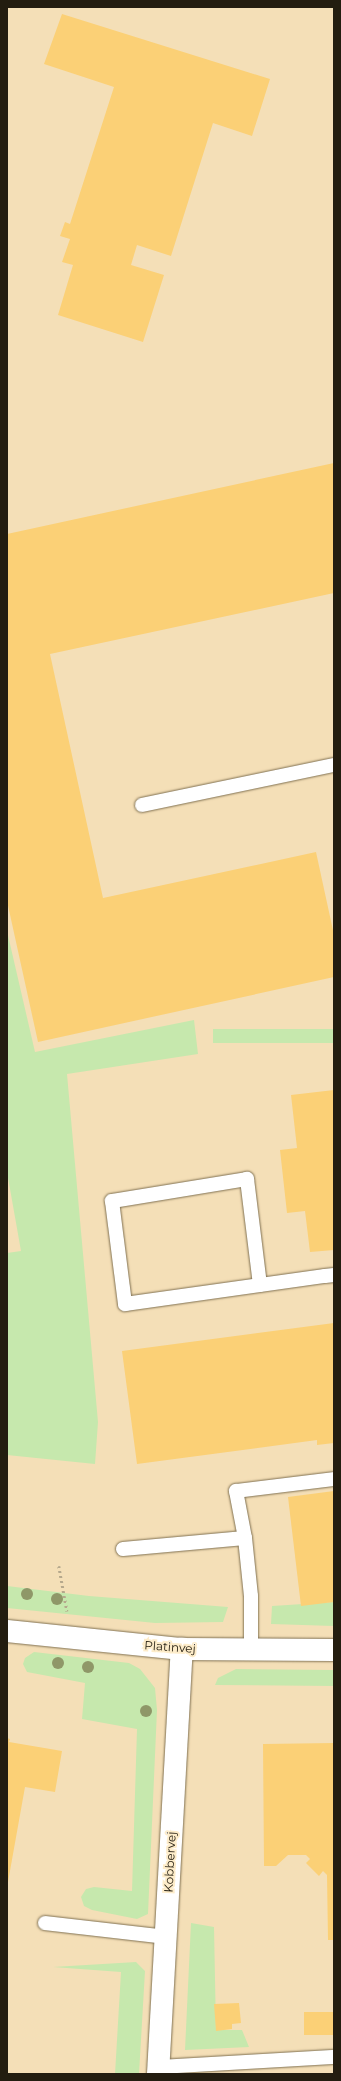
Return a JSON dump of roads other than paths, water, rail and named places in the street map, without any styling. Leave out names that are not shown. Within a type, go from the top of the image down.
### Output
[{"type":"street","name":"Platinvej","points":[[7,1631],[182,1649],[334,1650]]},
{"type":"street","name":"Kobbervej","points":[[158,2071],[182,1649]]},
{"type":"lane","points":[[142,805],[334,765]]},
{"type":"lane","points":[[260,1286],[246,1179],[112,1201],[125,1304],[260,1286],[334,1275]]},
{"type":"lane","points":[[251,1650],[251,1596],[245,1538],[236,1491],[334,1478]]},
{"type":"lane","points":[[122,1550],[245,1538]]},
{"type":"lane","points":[[45,1923],[166,1937]]},
{"type":"lane","points":[[158,2071],[334,2057]]}]
